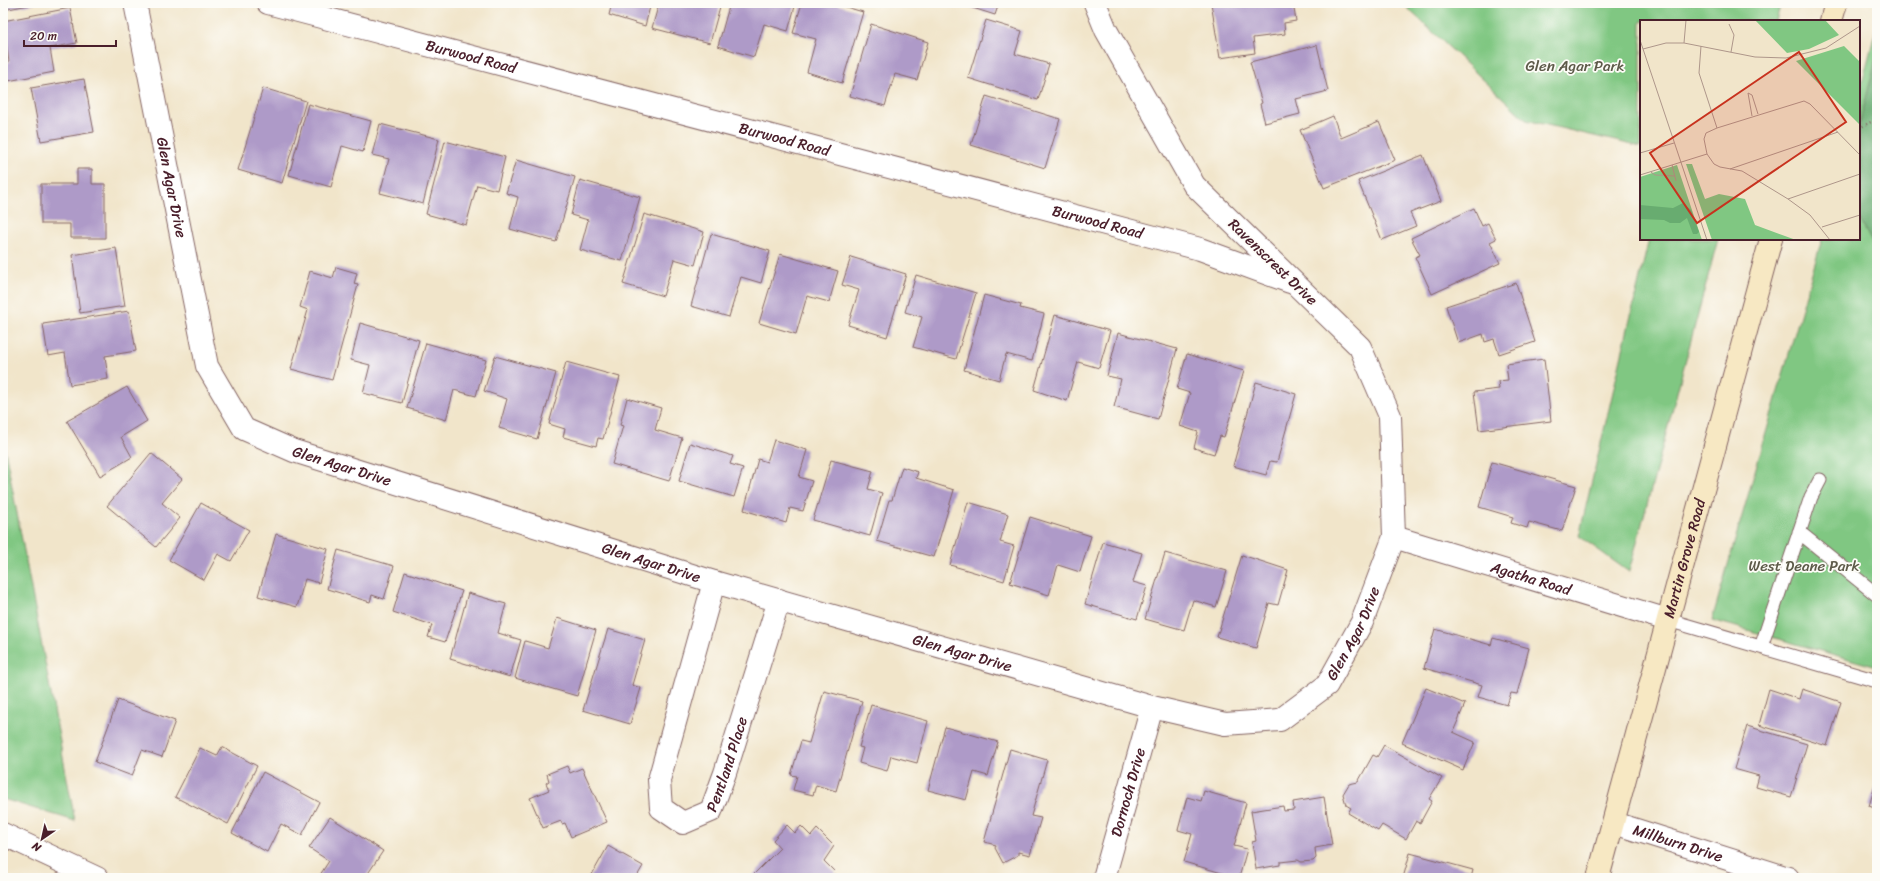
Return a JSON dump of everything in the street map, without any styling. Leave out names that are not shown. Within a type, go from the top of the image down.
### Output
[{"type":"main road","points":[[1831,20],[1836,3]]},
{"type":"main road","name":"Martin Grove Road","points":[[1598,878],[1771,240]]},
{"type":"street","name":"Glen Agar Drive","points":[[134,3],[206,366],[244,429],[294,452],[714,582],[1152,707],[1225,724],[1280,720],[1327,685],[1362,622],[1394,537]]},
{"type":"street","name":"Burwood Road","points":[[268,3],[1200,249],[1298,286]]},
{"type":"street","name":"Ravenscrest Drive","points":[[1095,3],[1106,30],[1194,185],[1360,347],[1390,416],[1394,537]]},
{"type":"street","name":"Agatha Road","points":[[1394,537],[1668,620]]},
{"type":"street","name":"Pentland Place","points":[[714,582],[659,780],[661,808],[684,823],[711,811],[725,773],[779,600]]},
{"type":"street","name":"Dornoch Drive","points":[[1104,878],[1152,707]]},
{"type":"street","name":"Millburn Drive","points":[[1614,823],[1788,878]]},
{"type":"street","points":[[3,834],[97,878]]},
{"type":"lane","points":[[1761,647],[1811,497],[1820,480]]},
{"type":"lane","points":[[1799,532],[1877,595]]},
{"type":"lane","points":[[1668,620],[1877,681]]},
{"type":"path","points":[[1860,128],[1877,119]]},
{"type":"green space","name":"Glen Agar Park","points":[[1402,3],[1781,3],[1776,20],[1640,20],[1640,147],[1526,120]]},
{"type":"green space","name":"West Deane Park","points":[[1877,25],[1877,667],[1712,620],[1822,240],[1860,240],[1860,91]]},
{"type":"green space","points":[[1877,55],[1877,252],[1860,220],[1860,122]]},
{"type":"green space","points":[[1649,240],[1718,240],[1629,572],[1579,536]]},
{"type":"green space","points":[[3,439],[75,821],[3,799]]},
{"type":"building","points":[[3,3],[34,3],[34,4],[3,10]]},
{"type":"building","points":[[612,3],[651,3],[645,26],[609,15]]},
{"type":"building","points":[[659,3],[721,3],[710,43],[652,28]]},
{"type":"building","points":[[730,3],[796,3],[788,31],[764,24],[754,57],[718,46]]},
{"type":"building","points":[[802,3],[832,3],[863,12],[842,83],[807,72],[816,39],[793,33]]},
{"type":"building","points":[[957,3],[999,3],[995,15]]},
{"type":"building","points":[[1211,3],[1293,3],[1296,21],[1284,23],[1285,34],[1253,38],[1255,53],[1220,58]]},
{"type":"building","points":[[70,8],[77,43],[50,48],[54,72],[3,82],[3,63],[9,62],[3,21]]},
{"type":"building","points":[[986,20],[1022,31],[1015,54],[1049,64],[1038,100],[968,78]]},
{"type":"building","points":[[871,24],[928,42],[917,80],[895,74],[885,106],[850,96]]},
{"type":"building","points":[[1317,45],[1328,91],[1296,99],[1300,114],[1265,123],[1260,104],[1262,103],[1250,62]]},
{"type":"building","points":[[84,79],[94,132],[41,141],[31,88]]},
{"type":"building","points":[[263,88],[306,101],[282,183],[238,170]]},
{"type":"building","points":[[986,96],[1060,119],[1045,168],[971,145]]},
{"type":"building","points":[[308,104],[371,121],[363,152],[342,146],[331,187],[289,175]]},
{"type":"building","points":[[1333,116],[1341,138],[1379,122],[1395,160],[1324,188],[1300,130]]},
{"type":"building","points":[[380,124],[439,139],[423,204],[380,193],[389,159],[372,155]]},
{"type":"building","points":[[445,141],[505,157],[497,190],[477,185],[466,225],[426,214]]},
{"type":"building","points":[[1423,155],[1441,201],[1410,213],[1416,226],[1382,240],[1358,181]]},
{"type":"building","points":[[516,160],[575,177],[556,242],[510,229],[518,197],[506,193]]},
{"type":"building","points":[[77,169],[92,169],[92,184],[105,184],[105,238],[70,238],[70,224],[41,224],[41,184],[77,184]]},
{"type":"building","points":[[580,180],[640,197],[622,261],[580,250],[588,220],[571,215]]},
{"type":"building","points":[[1474,208],[1482,226],[1488,223],[1496,239],[1490,242],[1500,263],[1432,294],[1415,257],[1420,255],[1411,238]]},
{"type":"building","points":[[644,214],[704,232],[695,265],[674,259],[663,296],[623,284]]},
{"type":"building","points":[[711,234],[770,251],[761,283],[741,277],[729,317],[691,306]]},
{"type":"building","points":[[116,248],[125,306],[80,313],[72,255]]},
{"type":"building","points":[[780,254],[838,271],[829,302],[807,296],[796,334],[759,323]]},
{"type":"building","points":[[851,257],[906,274],[887,337],[848,325],[859,290],[842,285]]},
{"type":"building","points":[[336,267],[357,273],[354,284],[358,285],[332,380],[291,369],[308,310],[300,307],[310,271],[333,278]]},
{"type":"building","points":[[916,275],[976,293],[956,359],[913,347],[922,317],[905,312]]},
{"type":"building","points":[[1516,283],[1535,342],[1499,354],[1494,339],[1485,342],[1483,334],[1458,343],[1446,306]]},
{"type":"building","points":[[984,295],[1021,305],[1020,308],[1044,314],[1032,361],[1006,354],[999,380],[964,370]]},
{"type":"building","points":[[129,311],[136,351],[105,356],[108,379],[70,385],[65,353],[48,356],[43,324]]},
{"type":"building","points":[[1055,315],[1110,331],[1099,368],[1078,362],[1067,401],[1034,390]]},
{"type":"building","points":[[360,323],[419,340],[402,403],[363,393],[370,365],[351,360]]},
{"type":"building","points":[[1118,333],[1177,349],[1158,419],[1114,407],[1121,379],[1107,376]]},
{"type":"building","points":[[426,343],[486,360],[476,396],[454,390],[446,420],[407,408]]},
{"type":"building","points":[[1187,354],[1244,371],[1224,437],[1220,436],[1214,454],[1194,448],[1198,432],[1180,426],[1190,393],[1177,389]]},
{"type":"building","points":[[495,356],[556,373],[537,439],[499,428],[507,399],[484,391]]},
{"type":"building","points":[[1544,359],[1551,421],[1479,430],[1474,392],[1499,389],[1498,381],[1508,380],[1506,364]]},
{"type":"building","points":[[566,362],[620,377],[603,439],[598,438],[596,446],[563,437],[565,429],[549,424]]},
{"type":"building","points":[[1256,382],[1296,394],[1277,462],[1270,461],[1266,475],[1233,466]]},
{"type":"building","points":[[127,387],[147,421],[121,437],[132,457],[100,476],[67,421]]},
{"type":"building","points":[[627,398],[661,408],[655,430],[682,438],[669,481],[612,464],[623,426],[620,425]]},
{"type":"building","points":[[774,440],[807,450],[799,477],[812,481],[803,511],[790,508],[786,523],[744,510],[758,459],[767,462]]},
{"type":"building","points":[[690,443],[733,456],[730,464],[743,468],[734,497],[679,481]]},
{"type":"building","points":[[151,453],[182,479],[162,503],[180,518],[156,547],[107,506]]},
{"type":"building","points":[[831,460],[873,471],[868,489],[882,493],[870,536],[813,520]]},
{"type":"building","points":[[1492,462],[1576,486],[1562,531],[1529,522],[1527,528],[1511,523],[1513,517],[1479,507]]},
{"type":"building","points":[[902,467],[918,472],[916,478],[954,490],[934,557],[877,541],[889,500],[892,500]]},
{"type":"building","points":[[968,502],[1008,514],[1000,542],[1014,546],[1004,581],[950,565]]},
{"type":"building","points":[[201,503],[249,530],[231,561],[218,554],[204,580],[169,560]]},
{"type":"building","points":[[1030,517],[1091,536],[1080,572],[1058,565],[1049,595],[1010,583]]},
{"type":"building","points":[[276,534],[328,549],[319,583],[305,579],[297,607],[258,596]]},
{"type":"building","points":[[1103,542],[1142,553],[1133,582],[1147,586],[1137,619],[1085,604]]},
{"type":"building","points":[[338,550],[394,566],[384,599],[372,595],[370,602],[327,589]]},
{"type":"building","points":[[1165,553],[1227,571],[1216,607],[1193,600],[1184,630],[1145,619]]},
{"type":"building","points":[[1242,555],[1288,570],[1278,605],[1269,603],[1256,648],[1217,637]]},
{"type":"building","points":[[405,572],[462,591],[445,642],[428,637],[432,625],[393,612]]},
{"type":"building","points":[[468,593],[506,604],[498,633],[521,640],[510,677],[450,659]]},
{"type":"building","points":[[557,618],[596,630],[577,696],[515,678],[525,641],[548,648]]},
{"type":"building","points":[[608,629],[645,640],[632,685],[641,688],[630,724],[583,710]]},
{"type":"building","points":[[1435,629],[1491,645],[1493,638],[1529,648],[1517,694],[1511,693],[1507,705],[1478,697],[1482,685],[1424,668]]},
{"type":"building","points":[[1426,688],[1465,704],[1453,732],[1475,742],[1463,770],[1402,743]]},
{"type":"building","points":[[1769,689],[1799,699],[1802,689],[1841,702],[1827,746],[1759,725]]},
{"type":"building","points":[[824,691],[862,701],[836,791],[816,785],[813,795],[793,790],[797,776],[791,775],[801,741],[809,743]]},
{"type":"building","points":[[118,700],[175,721],[162,757],[142,750],[132,776],[95,762]]},
{"type":"building","points":[[871,705],[928,721],[917,763],[891,756],[887,771],[859,763],[863,748],[859,747]]},
{"type":"building","points":[[1747,726],[1807,744],[1791,797],[1756,787],[1759,776],[1734,769]]},
{"type":"building","points":[[945,727],[998,742],[988,776],[974,772],[966,800],[928,790]]},
{"type":"building","points":[[1384,745],[1442,778],[1429,799],[1432,801],[1420,823],[1416,821],[1406,839],[1382,825],[1378,831],[1348,813],[1351,808],[1346,805],[1343,794],[1349,784],[1358,782],[1373,755],[1377,757]]},
{"type":"building","points":[[222,747],[257,766],[228,824],[175,797],[200,748],[217,756]]},
{"type":"building","points":[[1010,749],[1047,760],[1031,816],[1041,818],[1030,855],[1018,852],[1018,855],[1003,863],[995,848],[996,845],[984,842]]},
{"type":"building","points":[[567,766],[570,773],[582,768],[607,822],[571,837],[565,823],[562,824],[561,821],[543,828],[530,798],[549,790],[546,783],[549,781],[547,774]]},
{"type":"building","points":[[263,772],[319,802],[302,835],[281,824],[267,852],[232,833]]},
{"type":"building","points":[[1877,779],[1877,809],[1869,806]]},
{"type":"building","points":[[1204,791],[1246,803],[1234,846],[1247,849],[1239,878],[1184,862],[1192,834],[1178,830],[1187,797],[1201,801]]},
{"type":"building","points":[[1324,797],[1332,845],[1315,848],[1316,858],[1313,861],[1301,862],[1298,860],[1280,862],[1280,865],[1256,869],[1252,842],[1256,841],[1251,811],[1283,806],[1284,811],[1294,810],[1293,802]]},
{"type":"building","points":[[330,817],[383,851],[365,878],[318,878],[329,861],[309,848]]},
{"type":"building","points":[[787,825],[795,833],[801,826],[811,836],[817,829],[834,846],[824,861],[836,873],[830,878],[756,878],[753,875],[780,848],[773,840]]},
{"type":"building","points":[[608,846],[643,866],[636,878],[590,878]]},
{"type":"building","points":[[1410,853],[1473,870],[1471,878],[1403,878]]}]
